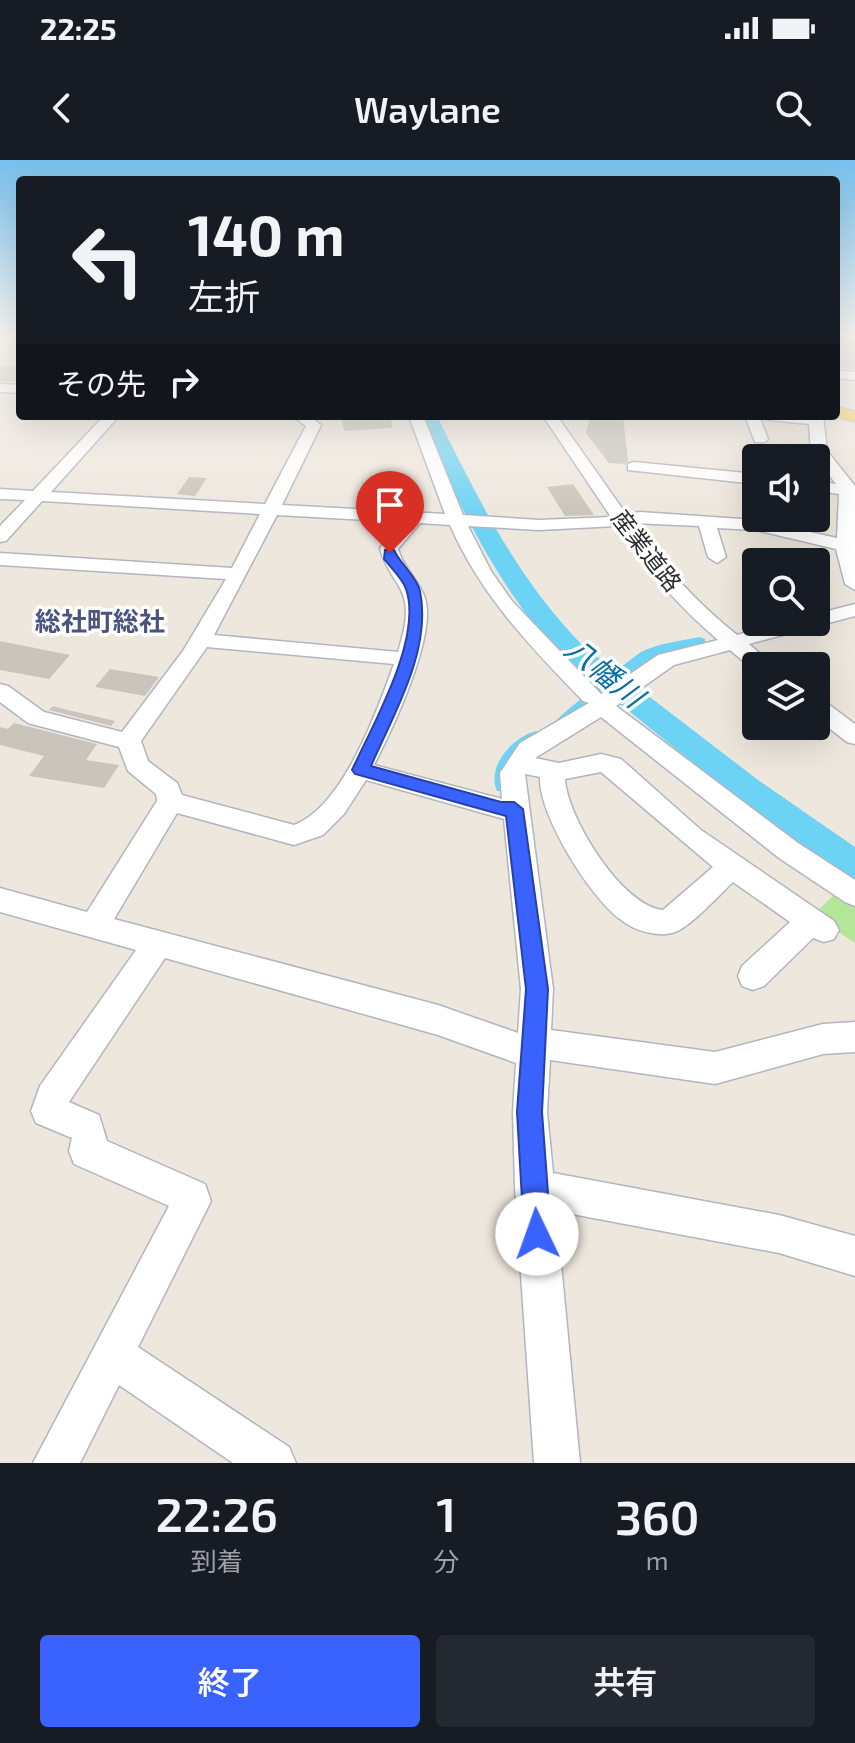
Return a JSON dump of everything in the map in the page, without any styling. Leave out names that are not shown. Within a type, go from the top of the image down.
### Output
[{"type":"street","points":[[0,537],[108,420]]},
{"type":"street","points":[[127,741],[139,730],[203,640],[314,425],[306,420]]},
{"type":"street","points":[[418,420],[459,521],[494,592],[517,620],[599,702],[771,840],[855,894]]},
{"type":"street","name":"産業道路","points":[[553,420],[622,522],[673,589],[744,652]]},
{"type":"street","points":[[753,420],[760,439]]},
{"type":"street","points":[[816,420],[819,452],[848,490],[850,547],[845,556],[855,584]]},
{"type":"street","points":[[634,467],[742,478]]},
{"type":"street","points":[[835,472],[855,473]]},
{"type":"street","points":[[830,488],[848,490]]},
{"type":"street","points":[[0,494],[556,525],[622,522],[640,517],[768,526],[850,547]]},
{"type":"street","points":[[170,801],[294,835],[307,834],[319,826],[361,770],[407,659],[416,623],[417,603],[413,587],[391,559],[389,548],[411,525],[412,518]]},
{"type":"street","points":[[707,522],[717,557]]},
{"type":"street","points":[[0,559],[237,574]]},
{"type":"street","points":[[830,616],[855,610]]},
{"type":"street","points":[[557,1463],[530,1112],[537,989],[512,773],[529,749],[563,732],[599,702],[666,660],[754,636]]},
{"type":"street","points":[[203,640],[407,659]]},
{"type":"street","points":[[0,691],[36,718],[127,741],[133,747],[137,765],[168,790],[170,801],[95,924]]},
{"type":"street","points":[[830,717],[855,736]]},
{"type":"street","points":[[518,763],[553,771],[601,763],[616,768],[692,837],[817,926],[753,976]]},
{"type":"street","points":[[361,770],[501,809],[514,809]]},
{"type":"street","points":[[553,771],[551,780],[572,836],[623,906],[649,922],[669,922],[732,867]]},
{"type":"street","points":[[0,900],[535,1049],[715,1068],[823,1039],[855,1037]]},
{"type":"street","points":[[56,1463],[114,1355],[192,1197],[87,1151],[90,1137],[87,1127],[48,1111],[48,1105],[159,942]]},
{"type":"street","points":[[534,1188],[779,1234],[855,1256]]},
{"type":"street","points":[[114,1355],[273,1463]]},
{"type":"green space","points":[[836,893],[855,904],[855,943],[813,915]]},
{"type":"building","points":[[342,420],[391,420],[392,428],[344,431]]},
{"type":"building","points":[[589,420],[623,420],[628,461],[625,464],[609,463],[586,433]]},
{"type":"building","points":[[189,477],[207,478],[195,496],[177,494]]},
{"type":"building","points":[[573,484],[594,515],[565,516],[547,487]]},
{"type":"building","points":[[0,641],[70,655],[49,679],[0,670]]},
{"type":"building","points":[[110,669],[159,677],[145,696],[95,687]]},
{"type":"building","points":[[53,706],[115,721],[111,726],[49,710]]},
{"type":"building","points":[[14,723],[97,744],[86,760],[119,765],[104,788],[29,776],[44,756],[0,745],[0,727],[8,729]]},
{"type":"waterway","name":"八幡川","points":[[430,420],[489,541],[525,598],[547,625],[572,651],[746,788],[855,866]]},
{"type":"waterway","points":[[564,722],[625,675],[638,660],[657,651],[699,642]]},
{"type":"waterway","points":[[504,786],[512,757],[521,746],[536,737]]},
{"type":"district","name":"総社町総社","points":[[100,622]]},
{"type":"route","points":[[390,553],[391,559],[413,587],[417,603],[416,623],[402,675],[361,770],[501,809],[514,809],[537,989],[530,1112],[537,1234]]}]
